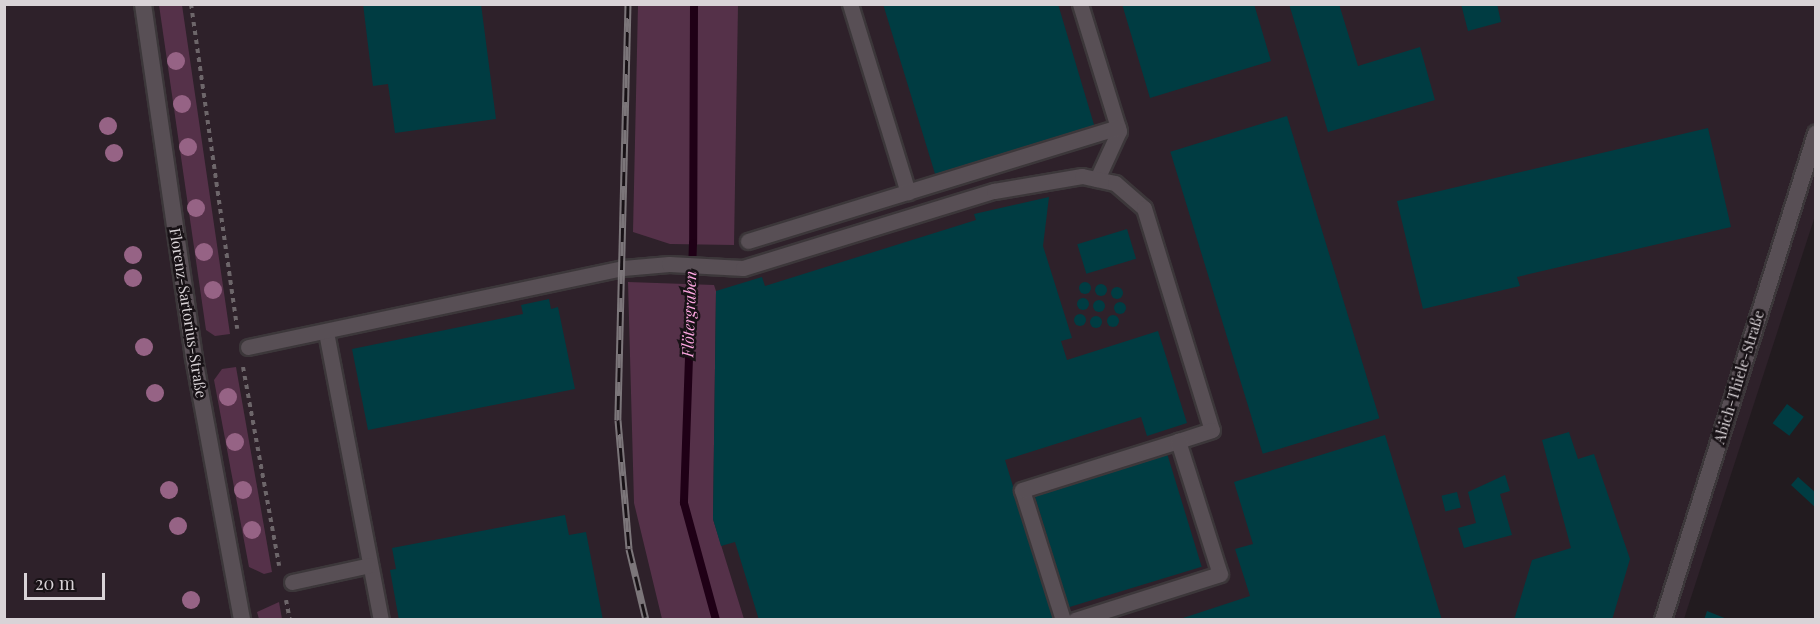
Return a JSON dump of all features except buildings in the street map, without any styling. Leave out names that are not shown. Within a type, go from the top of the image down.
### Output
[{"type":"street","name":"Florenz-Sartorius-Straße","points":[[143,4],[194,358],[242,620]]},
{"type":"street","name":"Abich-Thiele-Straße","points":[[1663,620],[1815,134]]},
{"type":"lane","points":[[850,4],[908,192]]},
{"type":"lane","points":[[1080,4],[1118,127],[1097,179]]},
{"type":"lane","points":[[748,241],[1118,127]]},
{"type":"lane","points":[[243,348],[623,268],[669,264],[743,268],[994,191],[1082,176],[1115,183],[1144,208],[1212,430],[1022,490],[1063,620]]},
{"type":"lane","points":[[326,332],[381,620]]},
{"type":"lane","points":[[1076,620],[1220,574],[1178,441]]},
{"type":"lane","points":[[286,583],[370,565]]},
{"type":"path","points":[[191,4],[243,348],[286,583],[290,620]]},
{"type":"shaded area","points":[[4,5],[1815,5],[1815,216],[1684,619],[5,619]]},
{"type":"shaded area","points":[[159,5],[182,5],[230,334],[215,336],[206,330]]},
{"type":"shaded area","points":[[638,5],[738,5],[734,245],[670,244],[633,232]]},
{"type":"shaded area","points":[[628,282],[714,285],[716,291],[713,519],[744,619],[662,619],[634,503]]},
{"type":"shaded area","points":[[236,367],[272,572],[264,574],[249,567],[214,380],[222,369]]},
{"type":"shaded area","points":[[279,602],[282,619],[259,619],[257,612]]},
{"type":"waterway","name":"Flötergraben","points":[[694,4],[693,243],[684,503],[716,620]]},
{"type":"railway","points":[[628,4],[618,420],[629,549],[646,620]]}]
